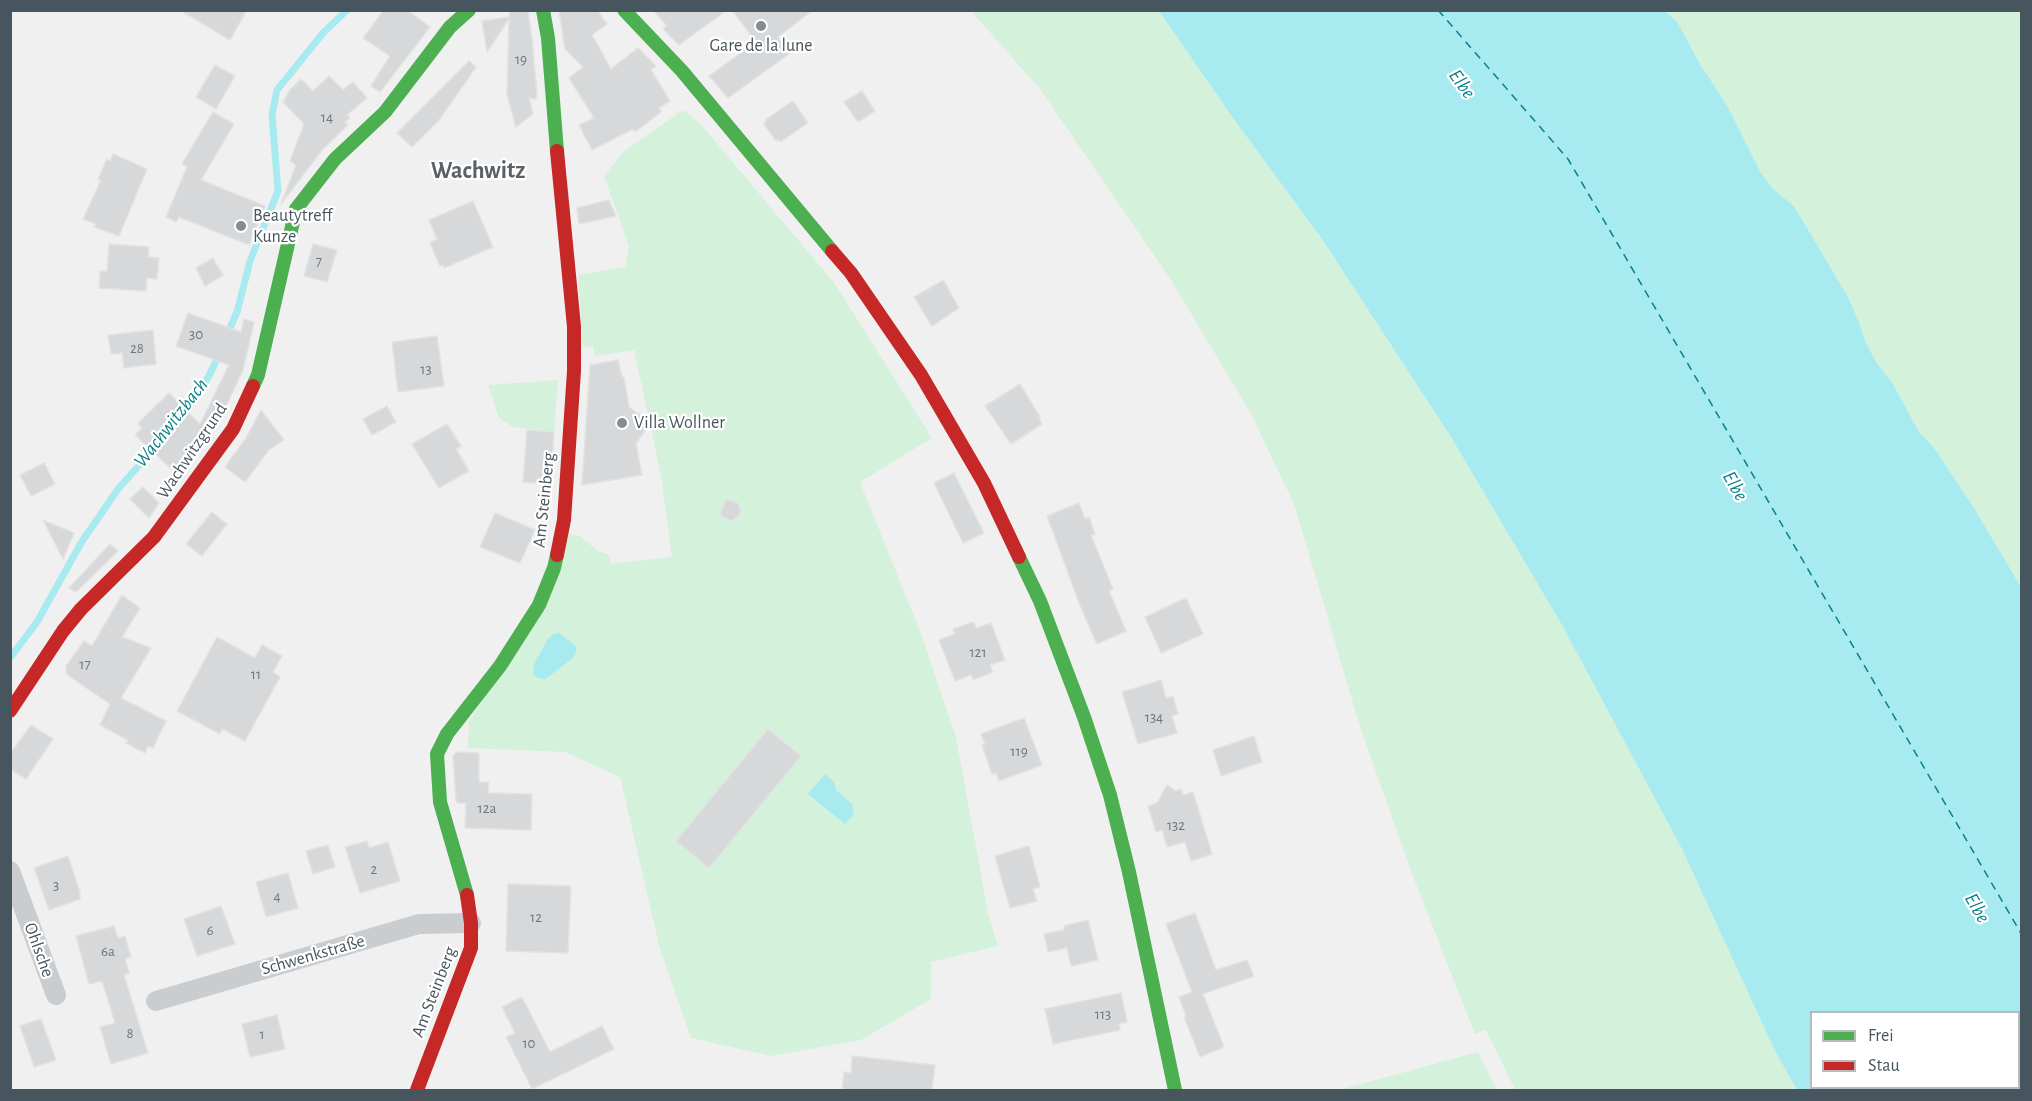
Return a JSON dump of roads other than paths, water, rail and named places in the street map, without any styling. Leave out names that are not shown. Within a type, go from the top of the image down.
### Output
[{"type":"street","name":"Wachwitzgrund","points":[[10,711],[63,631],[81,609],[154,537],[232,429],[258,375],[296,209],[335,159],[385,112],[450,27],[469,10]]},
{"type":"street","name":"Am Steinberg","points":[[417,1090],[471,948],[471,923],[466,889],[440,802],[437,754],[447,734],[500,666],[539,605],[554,568],[564,520],[574,371],[574,327],[562,217],[548,38],[543,10]]},
{"type":"street","points":[[624,10],[682,71],[851,273],[921,375],[984,483],[1040,601],[1084,717],[1110,795],[1129,872],[1175,1090]]},
{"type":"street","name":"Ohlsche","points":[[10,871],[56,995]]},
{"type":"street","name":"Schwenkstraße","points":[[156,1001],[419,924],[471,923]]},
{"type":"water","name":"Elbe","points":[[1159,11],[1665,11],[1678,23],[1700,64],[1728,107],[1761,173],[1774,190],[1794,206],[1848,297],[1876,362],[1893,384],[1919,432],[1935,449],[1974,508],[2021,587],[2021,1090],[1797,1090],[1774,1049],[1683,851],[1562,625],[1451,437],[1322,239],[1233,118]]},
{"type":"water","points":[[559,633],[576,646],[576,652],[573,658],[545,679],[538,678],[533,674],[534,664],[548,639],[553,634]]},
{"type":"water","points":[[825,774],[834,782],[836,790],[852,804],[854,814],[845,824],[808,794]]},
{"type":"waterway","name":"Wachwitzbach","points":[[226,337],[237,312],[250,261],[278,191],[272,114],[277,90],[323,33],[347,10]]},
{"type":"waterway","name":"Wachwitzbach","points":[[181,417],[209,376],[220,352]]},
{"type":"waterway","name":"Wachwitzbach","points":[[10,658],[37,622],[81,543],[118,489],[158,444]]},
{"type":"place","name":"Gare de la lune","points":[[761,26]]},
{"type":"place","name":"Beautytreff Kunze","points":[[241,226]]},
{"type":"place","name":"Villa Wollner","points":[[622,423]]},
{"type":"district","name":"Wachwitz","points":[[478,171]]}]
